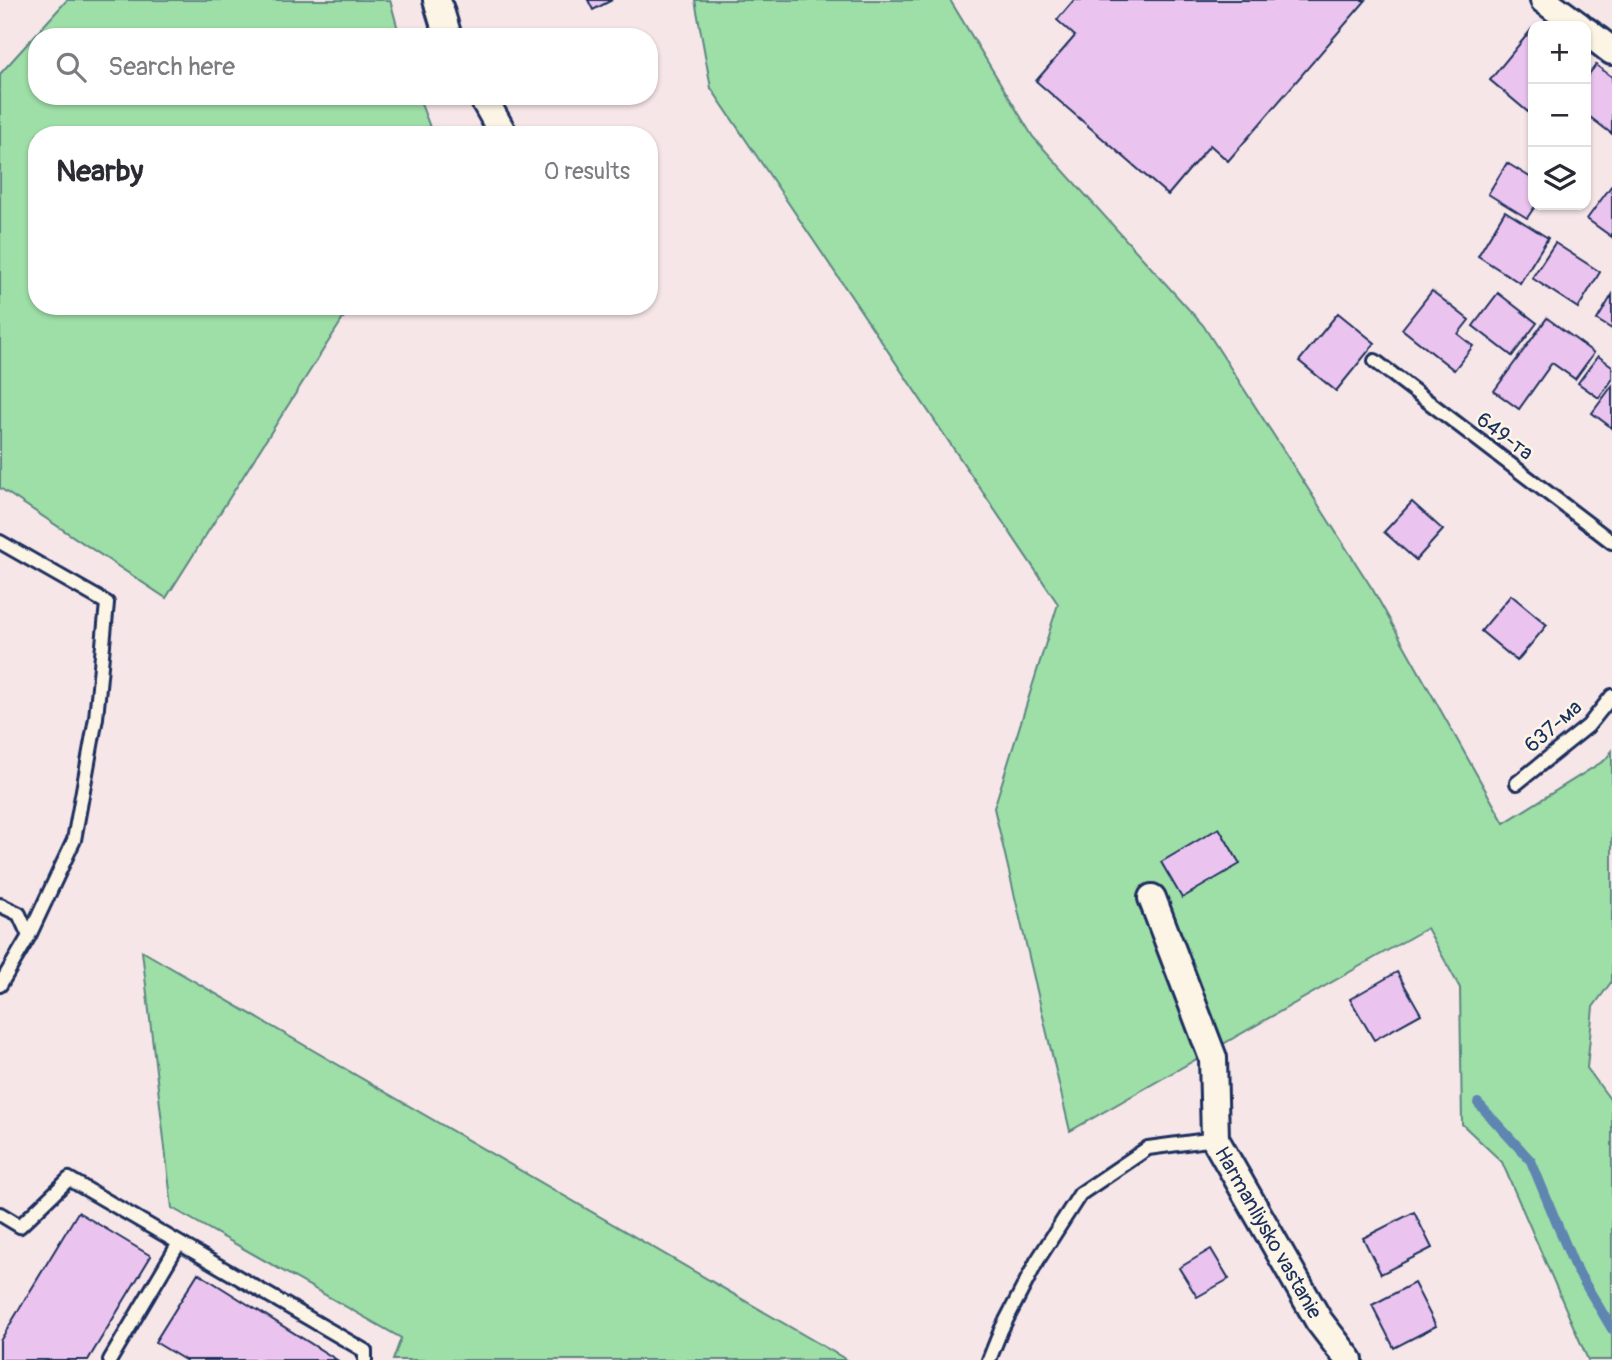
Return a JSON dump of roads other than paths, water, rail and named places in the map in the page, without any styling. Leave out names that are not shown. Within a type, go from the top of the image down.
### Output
[{"type":"street","points":[[437,0],[445,28]]},
{"type":"street","points":[[1544,0],[1572,21]]},
{"type":"street","points":[[1591,35],[1612,51]]},
{"type":"street","points":[[487,105],[499,126]]},
{"type":"street","name":"Harmanliysko vastanie","points":[[1152,898],[1213,1058],[1215,1139],[1319,1321],[1349,1360]]},
{"type":"lane","name":"649-та","points":[[1375,361],[1612,542]]},
{"type":"lane","points":[[0,542],[107,603],[96,718],[74,840],[29,936],[0,985]]},
{"type":"lane","name":"637-ма","points":[[1517,783],[1588,726],[1612,696]]},
{"type":"lane","points":[[0,905],[19,914],[29,936]]},
{"type":"lane","points":[[989,1360],[1001,1329],[1037,1261],[1080,1194],[1149,1148],[1215,1139]]},
{"type":"lane","points":[[0,1214],[20,1227],[69,1179],[365,1351],[365,1360]]},
{"type":"lane","points":[[110,1360],[179,1243]]},
{"type":"waterway","points":[[1478,1103],[1531,1161],[1574,1265],[1612,1329]]}]
